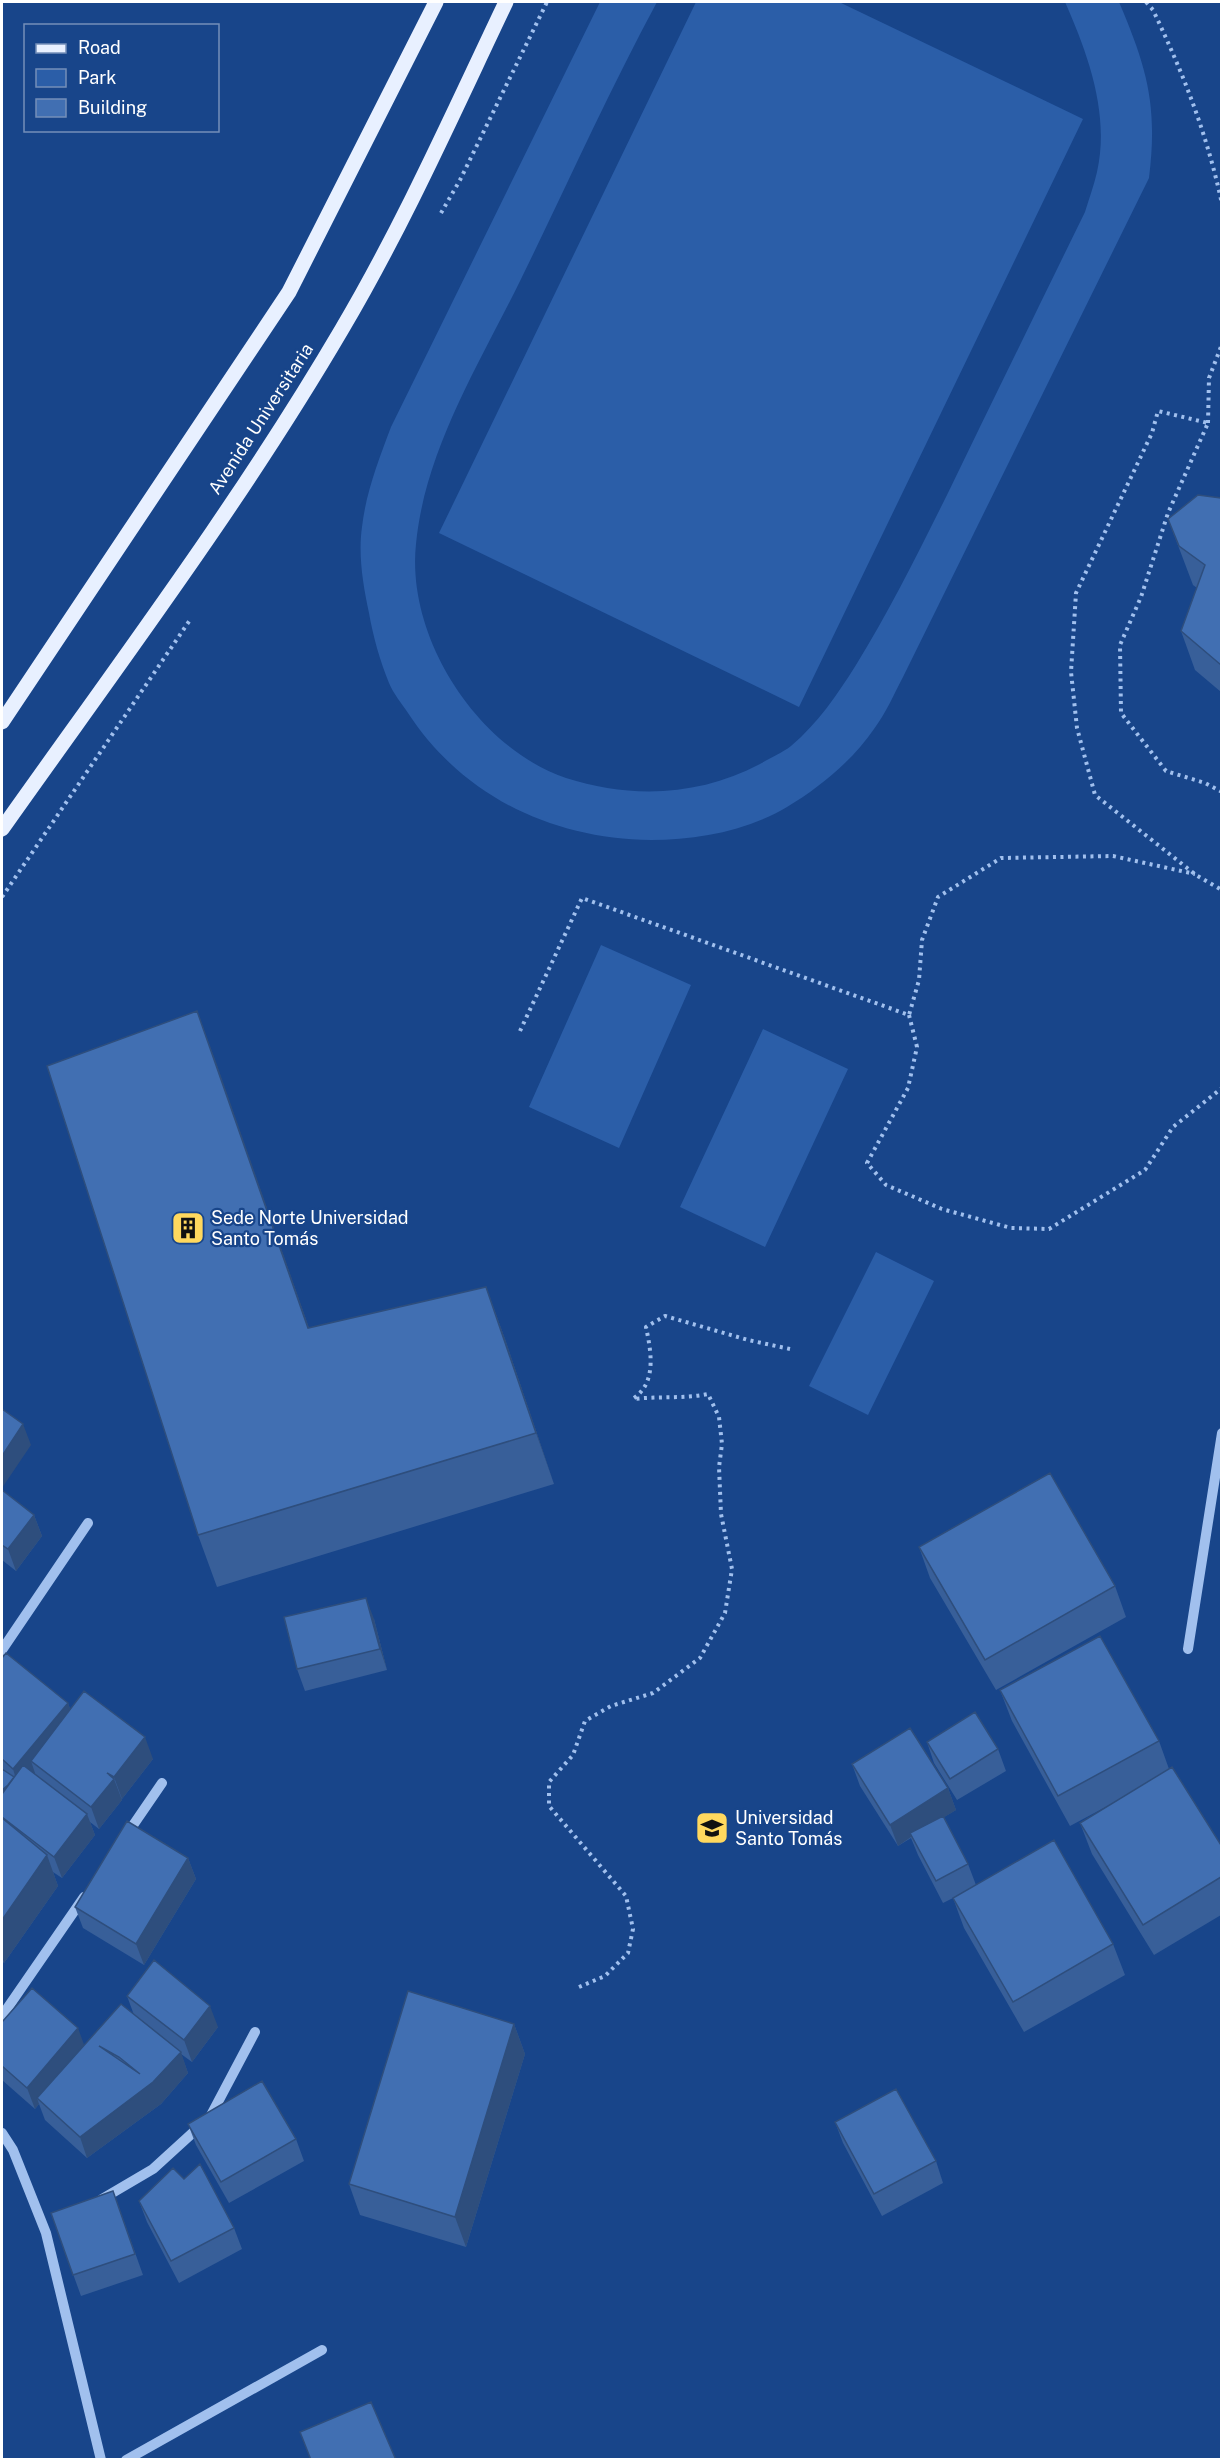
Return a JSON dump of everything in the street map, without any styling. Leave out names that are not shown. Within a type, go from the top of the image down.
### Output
[{"type":"main road","points":[[2,722],[289,292],[436,2]]},
{"type":"main road","name":"Avenida Universitaria","points":[[2,830],[256,467],[343,328],[417,188],[506,2]]},
{"type":"street","points":[[1188,1648],[1221,1433]]},
{"type":"street","points":[[2,1650],[88,1523]]},
{"type":"street","points":[[115,1851],[162,1783]]},
{"type":"street","points":[[2,2016],[88,1890]]},
{"type":"street","points":[[94,2204],[153,2169],[210,2117],[255,2032]]},
{"type":"street","points":[[2,2133],[13,2150],[50,2230],[101,2460]]},
{"type":"street","points":[[126,2460],[322,2350]]},
{"type":"path","points":[[1146,2],[1153,10],[1187,83],[1212,156],[1221,204]]},
{"type":"path","points":[[1221,344],[1209,378],[1208,423],[1168,513],[1141,597],[1120,645],[1120,713],[1166,771],[1205,783],[1221,792]]},
{"type":"path","points":[[1208,423],[1158,411],[1152,433],[1076,592],[1071,672],[1077,728],[1095,795],[1196,875],[1221,890]]},
{"type":"path","points":[[1196,875],[1113,856],[1001,858],[938,897],[922,940],[919,980],[909,1014],[917,1047],[908,1088],[867,1163],[886,1185],[942,1209],[1011,1228],[1049,1229],[1145,1170],[1173,1126],[1221,1088]]},
{"type":"path","points":[[520,1031],[582,898],[909,1014]]},
{"type":"path","points":[[579,1988],[605,1976],[628,1953],[633,1929],[626,1896],[549,1806],[549,1782],[573,1755],[585,1721],[611,1706],[652,1693],[700,1658],[725,1613],[732,1569],[721,1514],[718,1467],[722,1444],[719,1417],[708,1394],[688,1398],[665,1395],[634,1399],[642,1392],[652,1367],[646,1327],[665,1316],[748,1340],[789,1348]]},
{"type":"green space","points":[[600,2],[657,2],[457,406],[431,474],[421,509],[416,544],[416,580],[423,616],[436,651],[454,685],[477,715],[504,742],[534,763],[566,778],[591,785],[615,789],[665,791],[714,783],[737,775],[784,751],[801,737],[826,708],[856,665],[892,602],[947,495],[1085,212],[1097,172],[1100,150],[1099,106],[1089,63],[1065,2],[1119,2],[1137,47],[1151,108],[1149,178],[903,677],[878,723],[856,752],[835,772],[787,807],[739,828],[704,836],[668,840],[615,838],[579,832],[546,822],[513,808],[483,790],[455,768],[430,743],[391,687],[375,639],[362,570],[361,538],[364,514],[391,427]]},
{"type":"green space","points":[[696,2],[839,2],[1083,119],[799,707],[439,533]]},
{"type":"green space","points":[[601,945],[691,985],[619,1148],[529,1107]]},
{"type":"green space","points":[[763,1029],[848,1069],[765,1247],[680,1207]]},
{"type":"green space","points":[[876,1252],[934,1281],[868,1415],[809,1386]]},
{"type":"building","points":[[1198,495],[1221,498],[1221,665],[1181,631],[1205,565],[1179,546],[1168,519]]},
{"type":"building","name":"Sede Norte Universidad Santo Tomás","points":[[197,1011],[308,1328],[486,1287],[536,1433],[198,1535],[47,1066]]},
{"type":"building","points":[[2,1409],[23,1424],[2,1456]]},
{"type":"building","points":[[1050,1473],[1115,1586],[985,1660],[919,1547]]},
{"type":"building","points":[[2,1490],[34,1515],[8,1549],[2,1545]]},
{"type":"building","points":[[366,1598],[380,1649],[297,1669],[284,1617]]},
{"type":"building","points":[[1100,1636],[1159,1741],[1058,1796],[1000,1690]]},
{"type":"building","points":[[6,1653],[68,1703],[13,1769],[2,1759],[2,1658]]},
{"type":"building","points":[[84,1691],[145,1737],[114,1777],[107,1773],[114,1779],[91,1807],[31,1761]]},
{"type":"building","points":[[975,1712],[998,1749],[950,1779],[927,1742]]},
{"type":"building","points":[[910,1728],[948,1788],[890,1825],[852,1764]]},
{"type":"building","points":[[23,1765],[87,1814],[54,1857],[2,1817],[2,1794]]},
{"type":"building","points":[[1172,1767],[1221,1845],[1221,1877],[1143,1925],[1080,1823]]},
{"type":"building","points":[[2,1769],[14,1777],[2,1790]]},
{"type":"building","points":[[943,1816],[968,1864],[936,1881],[910,1833]]},
{"type":"building","points":[[2,1818],[47,1855],[2,1920]]},
{"type":"building","points":[[127,1821],[188,1858],[136,1944],[75,1907]]},
{"type":"building","points":[[1054,1840],[1113,1944],[1013,2002],[953,1898]]},
{"type":"building","points":[[154,1960],[210,2006],[184,2040],[127,1996]]},
{"type":"building","points":[[32,1988],[78,2028],[27,2088],[2,2066],[2,2022]]},
{"type":"building","points":[[408,1991],[514,2024],[455,2217],[349,2184]]},
{"type":"building","points":[[121,2004],[181,2052],[153,2082],[80,2137],[37,2098]],"holes":[[[99,2046],[119,2057],[140,2074]]]},
{"type":"building","points":[[262,2081],[296,2139],[221,2182],[188,2124]]},
{"type":"building","points":[[896,2089],[936,2161],[874,2194],[835,2122]]},
{"type":"building","points":[[200,2164],[234,2228],[171,2261],[139,2201],[173,2168],[184,2179]]},
{"type":"building","points":[[113,2191],[135,2254],[73,2275],[51,2213]]},
{"type":"building","points":[[371,2402],[396,2460],[311,2460],[300,2432]]},
{"type":"place","name":"Sede Norte Universidad Santo Tomás","points":[[188,1228]]},
{"type":"place","name":"Universidad Santo Tomás","points":[[712,1828]]}]
